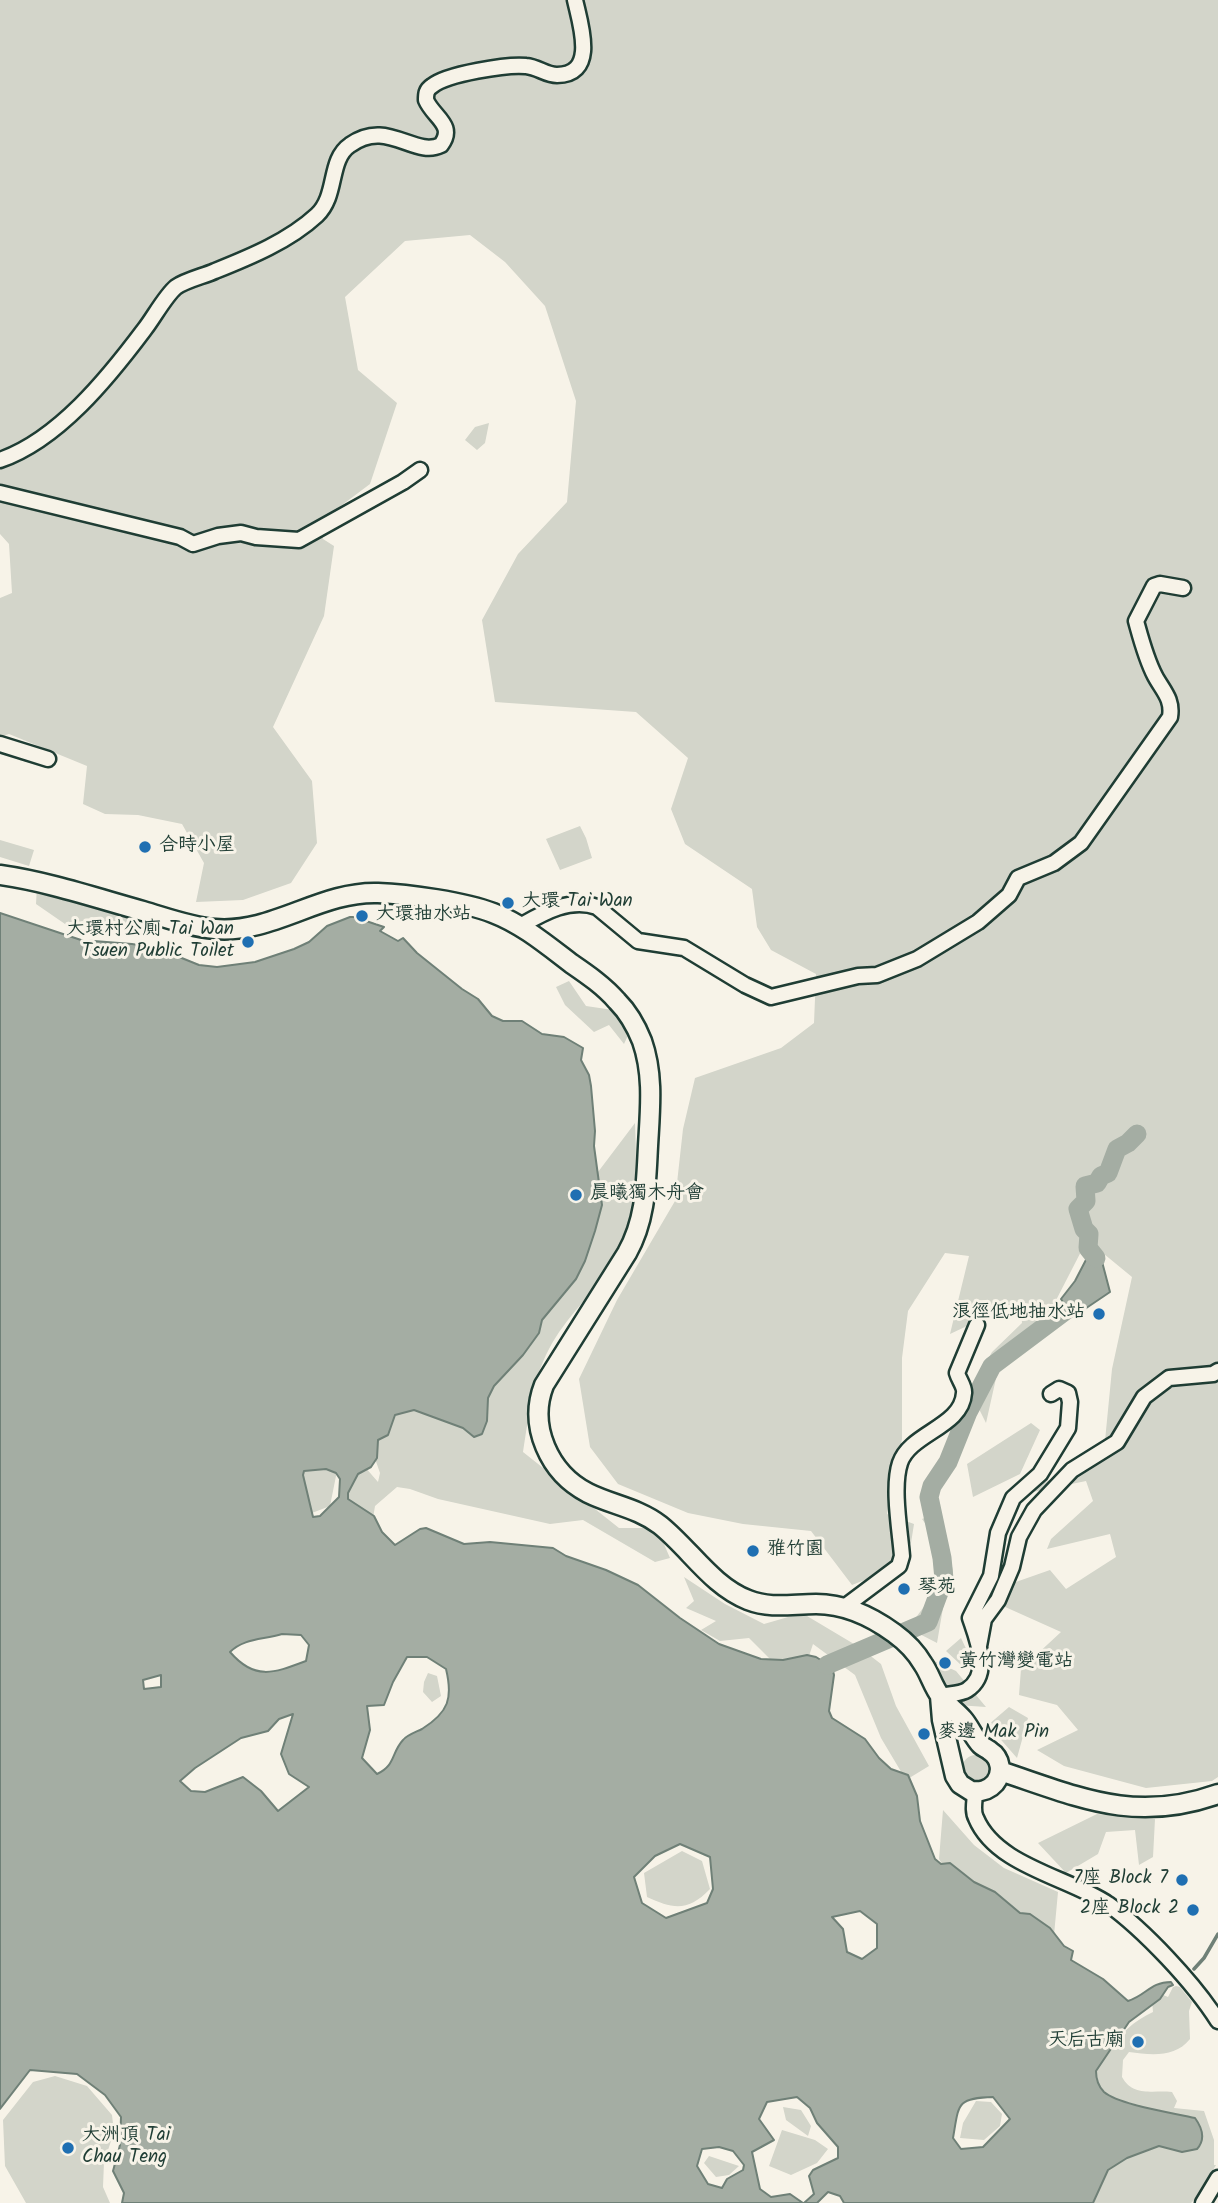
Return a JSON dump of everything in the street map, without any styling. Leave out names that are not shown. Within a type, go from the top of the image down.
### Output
[{"type":"main road","points":[[0,875],[46,884],[212,929],[249,927],[329,899],[369,892],[464,905],[494,913],[520,926],[617,1000],[638,1034],[650,1079],[643,1217],[627,1253],[544,1385],[538,1421],[547,1451],[555,1465],[572,1482],[588,1493],[625,1505],[652,1519],[722,1585],[740,1597],[769,1606],[818,1604],[843,1608],[869,1617],[898,1635],[923,1662],[940,1696],[965,1722],[982,1747],[996,1756],[1000,1771],[992,1787],[975,1792],[960,1784],[942,1720],[940,1696]]},
{"type":"main road","points":[[954,1767],[960,1753],[974,1746],[982,1747]]},
{"type":"main road","points":[[1000,1771],[1074,1797],[1124,1807],[1169,1806],[1218,1794]]},
{"type":"street","points":[[0,460],[13,455],[65,421],[103,382],[176,287],[230,265],[295,233],[315,216],[329,197],[339,159],[349,146],[364,138],[380,135],[402,139],[426,148],[441,145],[446,137],[446,125],[426,100],[427,90],[434,84],[505,67],[528,66],[557,75],[575,70],[581,62],[584,49],[575,0]]},
{"type":"street","points":[[0,494],[180,537],[193,544],[218,536],[241,533],[256,537],[299,540],[420,470]]},
{"type":"street","points":[[520,926],[563,906],[589,904],[597,907],[638,940],[684,948],[746,985],[771,996],[858,976],[877,975],[918,959],[978,922],[1009,895],[1018,878],[1054,863],[1080,843],[1170,717],[1172,708],[1169,697],[1154,674],[1136,621],[1154,586],[1160,584],[1184,588]]},
{"type":"street","points":[[0,744],[48,759]]},
{"type":"street","points":[[843,1608],[899,1566],[902,1556],[898,1493],[900,1462],[909,1450],[924,1436],[945,1423],[962,1404],[965,1390],[957,1373],[977,1325]]},
{"type":"street","points":[[979,1646],[984,1619],[998,1600],[1012,1567],[1019,1537],[1034,1510],[1072,1470],[1116,1442],[1144,1397],[1169,1378],[1213,1374],[1218,1371]]},
{"type":"street","points":[[940,1696],[967,1690],[978,1677],[982,1651],[970,1618],[991,1576],[998,1533],[1013,1498],[1040,1474],[1068,1428],[1068,1393],[1059,1389],[1051,1394]]},
{"type":"street","points":[[975,1792],[974,1816],[998,1847],[1010,1856],[1080,1888],[1109,1905],[1134,1926],[1180,1973],[1205,2001],[1218,2021]]},
{"type":"street","points":[[1203,2203],[1218,2178]]},
{"type":"shaded area","points":[[0,0],[1218,0],[1218,1777],[1212,1781],[1146,1788],[1064,1766],[1037,1750],[1078,1730],[1057,1705],[1019,1695],[1021,1669],[1061,1632],[1003,1606],[1013,1583],[1050,1570],[1066,1589],[1116,1557],[1110,1534],[1047,1549],[1051,1539],[1093,1501],[1086,1481],[1023,1494],[1104,1451],[1112,1369],[1132,1277],[1087,1240],[1052,1308],[999,1365],[986,1423],[970,1391],[992,1352],[1022,1323],[1020,1301],[950,1334],[969,1256],[945,1253],[908,1311],[902,1358],[902,1439],[887,1514],[914,1524],[911,1543],[885,1572],[852,1585],[811,1531],[743,1524],[688,1513],[618,1484],[590,1447],[579,1379],[617,1300],[675,1201],[683,1129],[695,1078],[781,1048],[814,1023],[816,974],[771,950],[757,927],[752,889],[685,844],[671,809],[688,758],[636,712],[495,702],[482,620],[518,554],[567,502],[576,401],[545,306],[505,262],[470,235],[405,241],[345,297],[358,370],[397,403],[370,484],[318,523],[323,539],[334,546],[324,616],[273,727],[312,781],[317,843],[291,883],[243,900],[196,902],[204,863],[182,824],[138,815],[105,814],[83,804],[87,766],[9,734],[0,737],[0,598],[12,593],[9,544],[0,534]]},
{"type":"shaded area","points":[[489,423],[485,443],[477,450],[465,440],[475,427]]},
{"type":"shaded area","points":[[580,826],[592,858],[560,870],[546,839]]},
{"type":"shaded area","points":[[0,840],[34,850],[29,866],[0,857]]},
{"type":"shaded area","points":[[37,886],[55,890],[84,904],[121,910],[145,920],[124,930],[65,924],[36,904]]},
{"type":"shaded area","points":[[0,913],[81,940],[157,948],[199,965],[217,967],[255,962],[294,949],[309,942],[327,926],[354,917],[384,927],[380,931],[398,941],[403,938],[417,953],[478,999],[492,1016],[503,1021],[522,1021],[542,1034],[564,1037],[583,1048],[581,1060],[591,1086],[594,1146],[602,1205],[585,1261],[576,1279],[542,1320],[539,1333],[523,1355],[494,1386],[488,1398],[487,1421],[482,1434],[474,1437],[463,1428],[414,1410],[395,1415],[388,1435],[378,1440],[377,1458],[371,1467],[358,1474],[348,1493],[348,1499],[374,1516],[382,1532],[395,1545],[426,1528],[464,1544],[490,1542],[553,1548],[566,1556],[638,1585],[719,1644],[761,1659],[783,1660],[807,1655],[832,1667],[834,1675],[829,1711],[832,1718],[865,1739],[891,1769],[908,1775],[917,1796],[920,1821],[935,1859],[941,1864],[950,1863],[974,1882],[995,1892],[1020,1913],[1030,1914],[1050,1928],[1064,1946],[1073,1951],[1071,1960],[1103,1979],[1128,2001],[1153,1986],[1171,1982],[1173,1985],[1168,1987],[1160,1999],[1129,2022],[1096,2071],[1096,2077],[1102,2090],[1111,2097],[1134,2105],[1195,2118],[1201,2130],[1201,2142],[1197,2149],[1182,2152],[1159,2146],[1127,2158],[1108,2170],[1093,2203],[844,2203],[840,2196],[828,2192],[817,2203],[804,2203],[814,2194],[809,2176],[813,2170],[838,2158],[838,2147],[817,2123],[810,2108],[797,2097],[767,2102],[759,2119],[774,2140],[752,2152],[760,2189],[771,2197],[790,2194],[803,2203],[122,2203],[124,2193],[113,2171],[120,2145],[121,2117],[105,2095],[77,2074],[30,2070],[0,2109]],"holes":[[[326,1469],[336,1473],[340,1479],[339,1497],[320,1516],[313,1517],[304,1471]],[[282,1634],[301,1635],[309,1645],[306,1661],[284,1669],[257,1671],[239,1661],[230,1652],[235,1647]],[[407,1657],[427,1657],[446,1669],[449,1688],[447,1704],[431,1723],[405,1738],[387,1767],[377,1774],[362,1758],[370,1730],[367,1706],[384,1705]],[[161,1675],[161,1687],[144,1689],[143,1680]],[[293,1714],[281,1754],[289,1774],[309,1787],[278,1811],[261,1791],[243,1777],[205,1792],[191,1791],[180,1781],[241,1738],[268,1731],[279,1719]],[[680,1844],[710,1857],[713,1889],[707,1903],[666,1918],[642,1903],[634,1877],[655,1856]],[[860,1911],[877,1924],[877,1948],[862,1959],[847,1952],[843,1929],[832,1917]],[[993,2097],[1010,2119],[983,2147],[961,2149],[953,2138],[959,2110],[966,2101]],[[719,2147],[733,2151],[744,2165],[743,2170],[727,2179],[722,2188],[708,2184],[697,2166],[702,2149]]]},
{"type":"shaded area","points":[[569,981],[586,1006],[613,1010],[630,1031],[624,1044],[609,1025],[594,1032],[565,1005],[556,987]]},
{"type":"shaded area","points":[[635,1123],[634,1195],[627,1229],[612,1263],[563,1327],[543,1361],[532,1399],[523,1452],[619,1528],[657,1528],[670,1558],[655,1562],[583,1520],[550,1524],[397,1487],[375,1506],[370,1537],[341,1513],[339,1467],[351,1451],[378,1482],[380,1473],[371,1447],[389,1406],[596,1165],[598,1172]]},
{"type":"shaded area","points":[[1089,1254],[1100,1254],[1110,1292],[1073,1317],[1061,1299],[1075,1281]]},
{"type":"shaded area","points":[[1031,1423],[1040,1430],[1020,1474],[973,1497],[967,1464]]},
{"type":"shaded area","points":[[310,1466],[337,1471],[330,1506],[312,1513],[293,1480]]},
{"type":"shaded area","points":[[940,1511],[953,1571],[937,1643],[908,1628],[941,1584],[933,1534],[922,1519]]},
{"type":"shaded area","points":[[684,1577],[725,1604],[764,1624],[802,1613],[859,1647],[881,1664],[896,1706],[929,1766],[906,1780],[881,1738],[855,1675],[813,1644],[809,1656],[779,1668],[749,1638],[720,1641],[701,1630],[716,1621],[686,1608],[694,1601]]},
{"type":"shaded area","points":[[961,1638],[970,1657],[961,1665],[946,1651]]},
{"type":"shaded area","points":[[932,1660],[956,1671],[986,1707],[957,1705]]},
{"type":"shaded area","points":[[428,1673],[437,1676],[441,1696],[432,1702],[423,1692]]},
{"type":"shaded area","points":[[1009,1707],[1028,1718],[1017,1758],[988,1725]]},
{"type":"shaded area","points":[[976,1755],[986,1759],[990,1769],[986,1779],[976,1783],[966,1779],[962,1769],[966,1759]]},
{"type":"shaded area","points":[[943,1810],[974,1845],[1004,1868],[1058,1892],[1054,1935],[976,1916],[939,1859]]},
{"type":"shaded area","points":[[1097,1814],[1155,1819],[1153,1857],[1139,1865],[1135,1830],[1106,1832],[1098,1854],[1066,1873],[1038,1843]]},
{"type":"shaded area","points":[[682,1851],[702,1861],[710,1889],[695,1902],[680,1906],[647,1897],[644,1873]]},
{"type":"shaded area","points":[[1176,1986],[1180,1987],[1192,2002],[1189,2011],[1190,2039],[1177,2049],[1162,2054],[1129,2052],[1123,2060],[1122,2077],[1137,2090],[1172,2092],[1177,2101],[1174,2108],[1204,2111],[1214,2140],[1216,2165],[1191,2203],[1066,2203],[1140,2105],[1103,2092],[1096,2079],[1097,2069],[1122,2034],[1153,2012],[1151,1990],[1168,1997]]},
{"type":"shaded area","points":[[55,2076],[87,2086],[112,2115],[114,2132],[104,2162],[103,2187],[110,2203],[26,2203],[5,2166],[3,2120],[33,2082]]},
{"type":"shaded area","points":[[976,2101],[991,2102],[1002,2114],[1000,2126],[984,2140],[960,2138],[963,2123]]},
{"type":"shaded area","points":[[783,2107],[801,2110],[811,2126],[808,2136],[786,2120]]},
{"type":"shaded area","points":[[782,2130],[815,2140],[828,2149],[817,2163],[791,2175],[769,2166]]},
{"type":"shaded area","points":[[709,2156],[739,2166],[729,2175],[716,2177],[704,2163]]},
{"type":"waterway","points":[[1096,1258],[1088,1248],[1089,1234],[1084,1229],[1078,1209],[1086,1201],[1085,1186],[1097,1183],[1101,1176],[1108,1173],[1117,1149],[1137,1134]]},
{"type":"waterway","points":[[827,1665],[928,1622],[944,1579],[929,1497],[932,1486],[948,1462],[968,1412],[992,1366],[1068,1309]]},
{"type":"waterway","points":[[1194,1969],[1218,1934]]},
{"type":"place","name":"合時小屋","points":[[145,847]]},
{"type":"place","name":"大環 Tai Wan","points":[[508,903]]},
{"type":"place","name":"大環抽水站","points":[[362,916]]},
{"type":"place","name":"大環村公廁 Tai Wan Tsuen Public Toilet","points":[[248,942]]},
{"type":"place","name":"晨曦獨木舟會","points":[[576,1195]]},
{"type":"place","name":"浪徑低地抽水站","points":[[1099,1314]]},
{"type":"place","name":"雅竹園","points":[[753,1551]]},
{"type":"place","name":"琴苑","points":[[904,1589]]},
{"type":"place","name":"黃竹灣變電站","points":[[945,1663]]},
{"type":"place","name":"麥邊 Mak Pin","points":[[924,1734]]},
{"type":"place","name":"7座 Block 7","points":[[1182,1880]]},
{"type":"place","name":"2座 Block 2","points":[[1193,1910]]},
{"type":"place","name":"天后古廟","points":[[1138,2042]]},
{"type":"place","name":"大洲頂 Tai Chau Teng","points":[[68,2148]]}]
